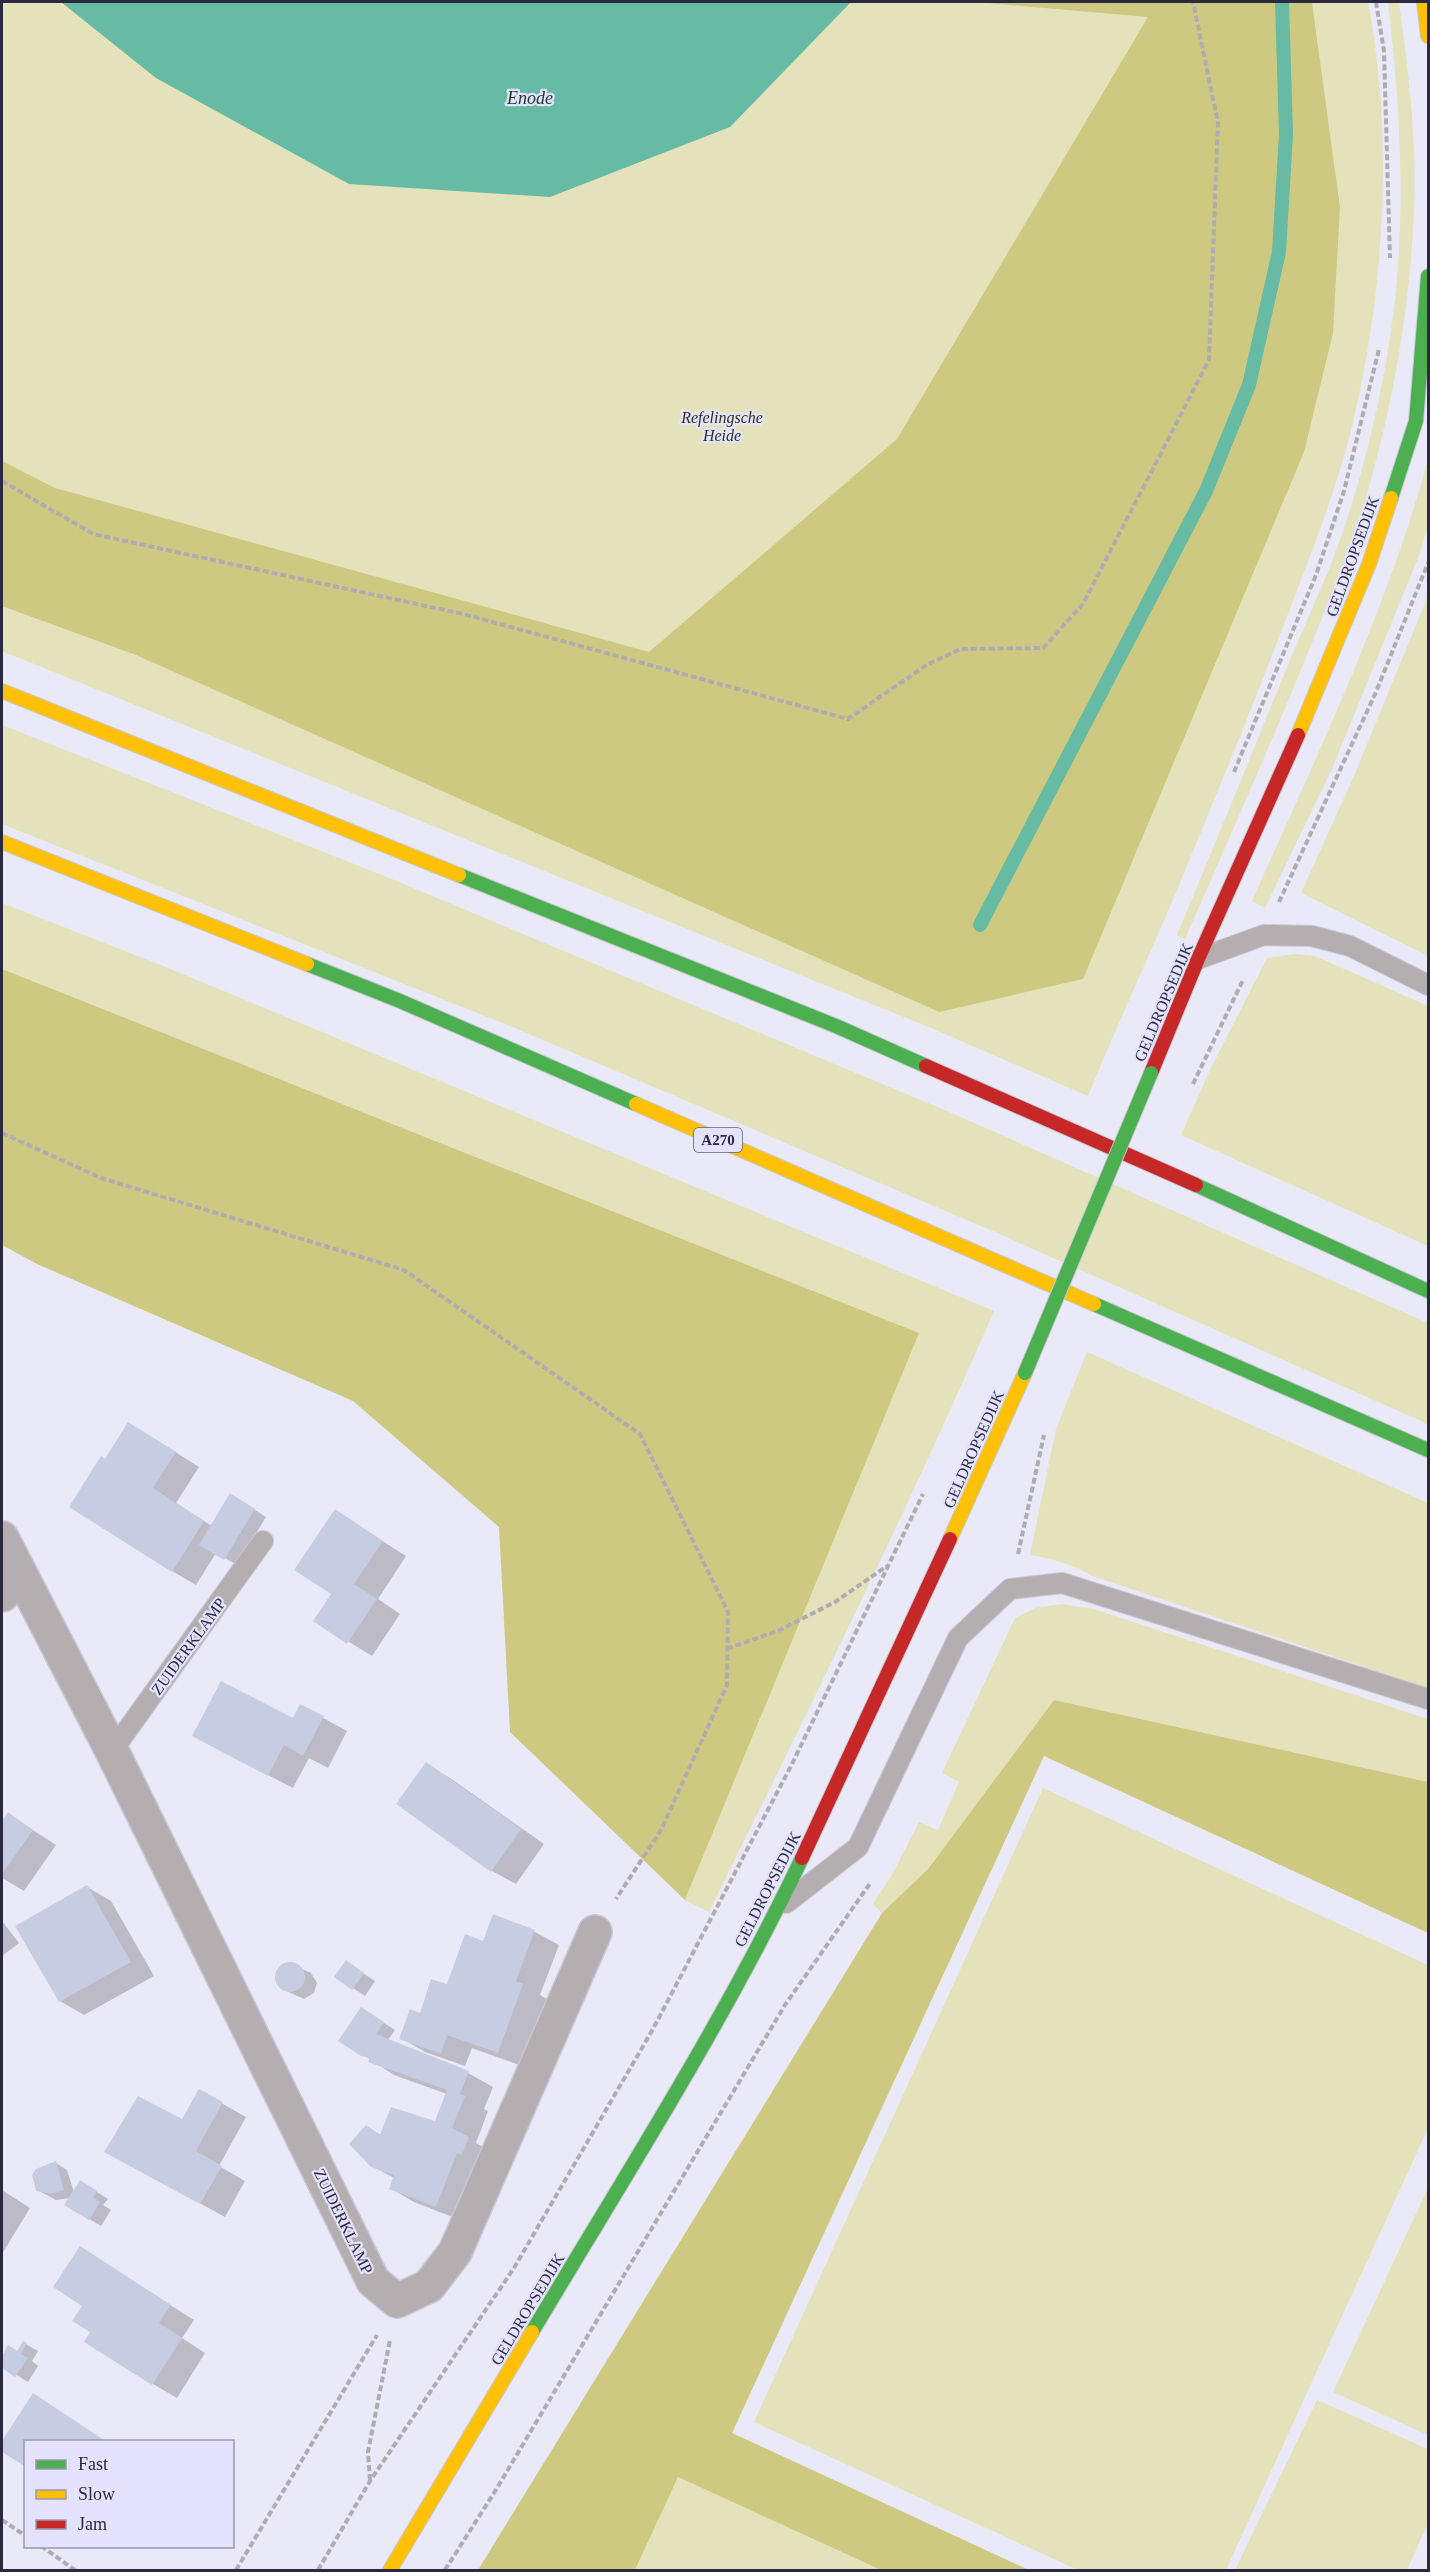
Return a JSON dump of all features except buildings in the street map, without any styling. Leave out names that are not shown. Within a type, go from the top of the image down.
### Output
[{"type":"main road","points":[[1424,2],[1428,36]]},
{"type":"main road","name":"GELDROPSEDIJK","points":[[390,2571],[709,2036],[777,1911],[894,1663],[1026,1373],[1198,959],[1304,721],[1369,564],[1416,421],[1428,276]]},
{"type":"main road","points":[[2,691],[836,1026],[1181,1178],[1428,1291]]},
{"type":"main road","name":"A270","points":[[2,842],[400,1001],[1428,1450]]},
{"type":"street","name":"ZUIDERKLAMP","points":[[2,1538],[12,1586],[112,1750],[373,2281],[397,2301]]},
{"type":"street","points":[[397,2301],[429,2286],[454,2252],[595,1932]]},
{"type":"lane","points":[[1198,959],[1264,935],[1312,936],[1350,946],[1428,985]]},
{"type":"lane","name":"ZUIDERKLAMP","points":[[112,1750],[263,1541]]},
{"type":"lane","points":[[777,1911],[858,1847],[958,1638],[1010,1589],[1062,1583],[1428,1699]]},
{"type":"path","points":[[2,481],[93,534],[463,614],[848,719],[928,664],[961,649],[1043,648],[1083,604],[1209,360],[1218,123],[1193,2]]},
{"type":"path","points":[[1376,2],[1384,51],[1392,245],[1389,268]]},
{"type":"path","name":"GELDROPSEDIJK","points":[[1232,777],[1316,575],[1344,491],[1379,347]]},
{"type":"path","points":[[1190,1090],[1376,692],[1428,563]]},
{"type":"path","points":[[2,1133],[101,1179],[404,1270],[640,1434],[728,1612],[727,1685],[661,1830],[595,1932]]},
{"type":"path","points":[[1010,1589],[1048,1425]]},
{"type":"path","name":"GELDROPSEDIJK","points":[[318,2571],[370,2481],[514,2268],[653,2029],[791,1766],[923,1493]]},
{"type":"path","points":[[727,1649],[780,1630],[835,1602],[888,1566]]},
{"type":"path","points":[[445,2571],[500,2483],[785,2004],[876,1875]]},
{"type":"path","points":[[370,2481],[368,2452],[397,2301]]},
{"type":"path","points":[[236,2571],[397,2301]]},
{"type":"path","points":[[2,2520],[24,2535]]},
{"type":"path","points":[[42,2548],[75,2571]]},
{"type":"green space","name":"Refelingsche Heide","points":[[2,2],[1256,2],[926,959],[184,676],[939,1012],[1340,207],[1312,2],[1368,2],[1381,102],[1382,206],[1374,309],[1356,409],[1342,465],[1324,519],[1257,693],[1177,890],[1088,1096],[931,1028],[2,651]]},
{"type":"green space","points":[[1388,2],[1399,2],[1414,153],[1412,241],[1395,378],[1375,466],[1338,579],[1279,723],[1185,939],[1177,935],[1340,539],[1376,413],[1393,317],[1400,227],[1397,92]]},
{"type":"green space","points":[[1428,460],[1428,525],[1420,553],[1332,769],[1265,908],[1252,901],[1325,739],[1371,629],[1411,517]]},
{"type":"green space","points":[[1428,596],[1428,956],[1301,893],[1354,776]]},
{"type":"green space","points":[[2,725],[382,875],[947,1111],[1428,1323],[1428,1424],[988,1229],[510,1026],[2,824]]},
{"type":"green space","points":[[2,903],[163,966],[994,1311],[891,1538],[709,1912],[685,1900],[918,1333],[2,969]]},
{"type":"green space","points":[[1295,954],[1315,956],[1428,1006],[1428,1246],[1181,1135],[1210,1070],[1267,958]]},
{"type":"green space","points":[[1087,1352],[1428,1503],[1428,1688],[1092,1576],[1062,1562],[1030,1555],[1056,1429]]},
{"type":"green space","points":[[1061,1604],[1094,1609],[1428,1719],[1428,1782],[1054,1700],[928,1869],[882,1913],[873,1904],[893,1873],[919,1822],[938,1830],[959,1782],[942,1773],[1015,1618],[1035,1608]]},
{"type":"green space","points":[[1043,1788],[1428,1965],[1428,2128],[1226,2570],[1078,2570],[754,2422]]},
{"type":"green space","points":[[1428,2188],[1428,2435],[1333,2392]]},
{"type":"green space","points":[[1317,2400],[1428,2449],[1428,2523],[1407,2570],[1235,2570]]},
{"type":"green space","points":[[678,2477],[881,2570],[635,2570]]},
{"type":"shaded area","points":[[976,2],[1312,2],[1340,207],[1333,333],[1304,452],[1083,979],[939,1012],[136,655],[2,606],[2,461],[55,488],[649,652],[897,439],[1148,17]]},
{"type":"shaded area","points":[[2,969],[919,1333],[685,1900],[510,1732],[499,1527],[353,1401],[37,1264],[2,1245]]},
{"type":"shaded area","points":[[1054,1700],[1428,1782],[1428,1933],[1044,1756],[732,2433],[1029,2570],[881,2570],[678,2477],[635,2570],[478,2570],[882,1913],[928,1869]]},
{"type":"water","name":"Enode","points":[[61,2],[851,2],[730,127],[550,197],[349,184],[156,78]]},
{"type":"waterway","points":[[980,925],[1206,491],[1249,385],[1279,252],[1286,134],[1282,2]]},
{"type":"traffic: fast","points":[[1391,498],[1416,421],[1428,276]]},
{"type":"traffic: fast","points":[[459,875],[836,1026],[926,1066]]},
{"type":"traffic: fast","points":[[307,964],[400,1001],[636,1104]]},
{"type":"traffic: fast","points":[[1025,1373],[1151,1073]]},
{"type":"traffic: fast","points":[[1196,1185],[1428,1291]]},
{"type":"traffic: fast","points":[[1094,1304],[1428,1450]]},
{"type":"traffic: fast","points":[[532,2332],[707,2039],[802,1858]]},
{"type":"traffic: slow","points":[[1424,2],[1428,36]]},
{"type":"traffic: slow","points":[[1298,735],[1369,564],[1391,498]]},
{"type":"traffic: slow","points":[[2,691],[459,875]]},
{"type":"traffic: slow","points":[[2,842],[307,964]]},
{"type":"traffic: slow","points":[[636,1104],[1094,1304]]},
{"type":"traffic: slow","points":[[950,1539],[1025,1373]]},
{"type":"traffic: slow","points":[[390,2570],[532,2332]]},
{"type":"traffic: jam","points":[[1151,1073],[1198,959],[1298,735]]},
{"type":"traffic: jam","points":[[926,1066],[1196,1185]]},
{"type":"traffic: jam","points":[[802,1858],[950,1539]]}]
